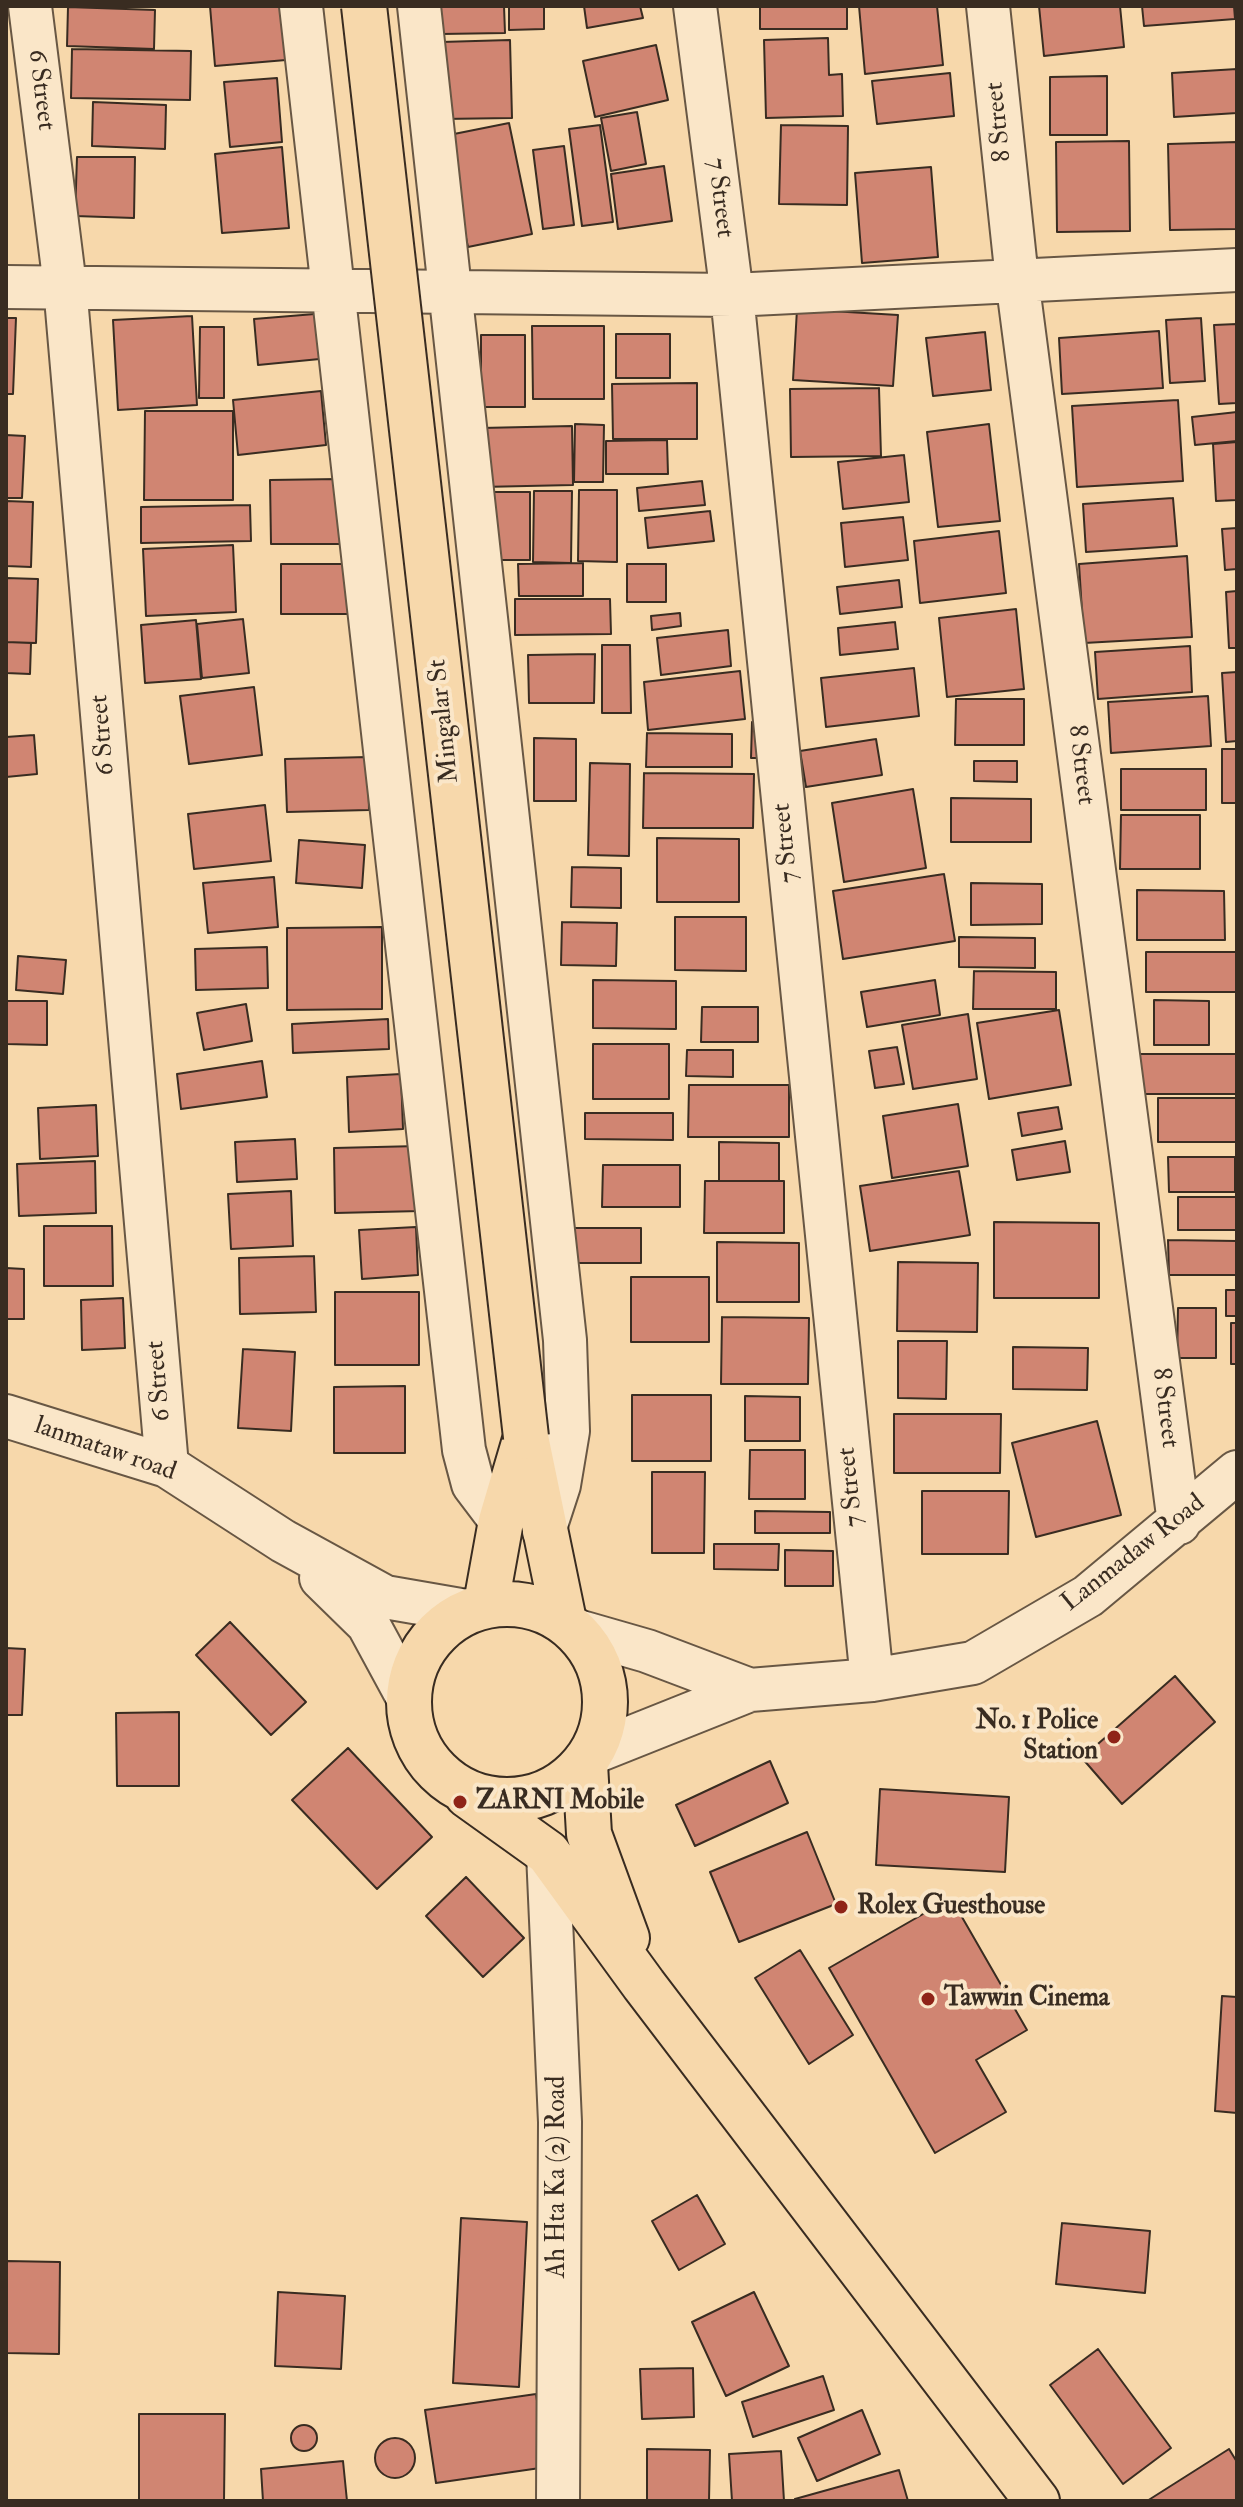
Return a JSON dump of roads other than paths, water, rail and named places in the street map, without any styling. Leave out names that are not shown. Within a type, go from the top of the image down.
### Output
[{"type":"main road","name":"Mingalar St","points":[[364,6],[526,1437],[544,1531],[569,1625]]},
{"type":"main road","points":[[476,1607],[526,1437]]},
{"type":"main road","points":[[644,1985],[589,1834],[589,1759],[606,1711],[599,1667],[569,1625],[527,1604],[476,1607],[424,1645],[407,1696],[421,1755],[467,1795],[548,1853],[644,1985],[1037,2501]]},
{"type":"main road","points":[[467,1795],[509,1803],[551,1792],[589,1759]]},
{"type":"street","name":"6 Street","points":[[30,6],[65,286],[167,1466]]},
{"type":"street","points":[[301,6],[464,1450],[473,1484],[501,1521]]},
{"type":"street","points":[[419,6],[565,1340],[568,1431],[559,1485],[544,1531]]},
{"type":"street","name":"7 Street","points":[[695,6],[732,295],[872,1680]]},
{"type":"street","name":"8 Street","points":[[988,6],[1017,279],[1179,1523]]},
{"type":"street","points":[[6,287],[732,295],[1237,270]]},
{"type":"street","name":"lanmataw road","points":[[6,1416],[167,1466],[283,1541]]},
{"type":"street","name":"Lanmadaw Road","points":[[589,1759],[750,1690],[872,1680],[973,1663],[1088,1596],[1237,1472]]},
{"type":"street","points":[[283,1541],[385,1597],[476,1607]]},
{"type":"street","points":[[283,1541],[368,1624],[407,1696]]},
{"type":"street","name":"Lanmadaw Road","points":[[569,1625],[750,1690]]},
{"type":"street","name":"Ah Hta Ka (2) Road","points":[[548,1853],[560,2122],[558,2501]]},
{"type":"place","name":"No. 1 Police Station","points":[[1114,1737]]},
{"type":"place","name":"ZARNI Mobile","points":[[460,1802]]},
{"type":"place","name":"Rolex Guesthouse","points":[[841,1907]]},
{"type":"place","name":"Tawwin Cinema","points":[[928,1999]]}]
